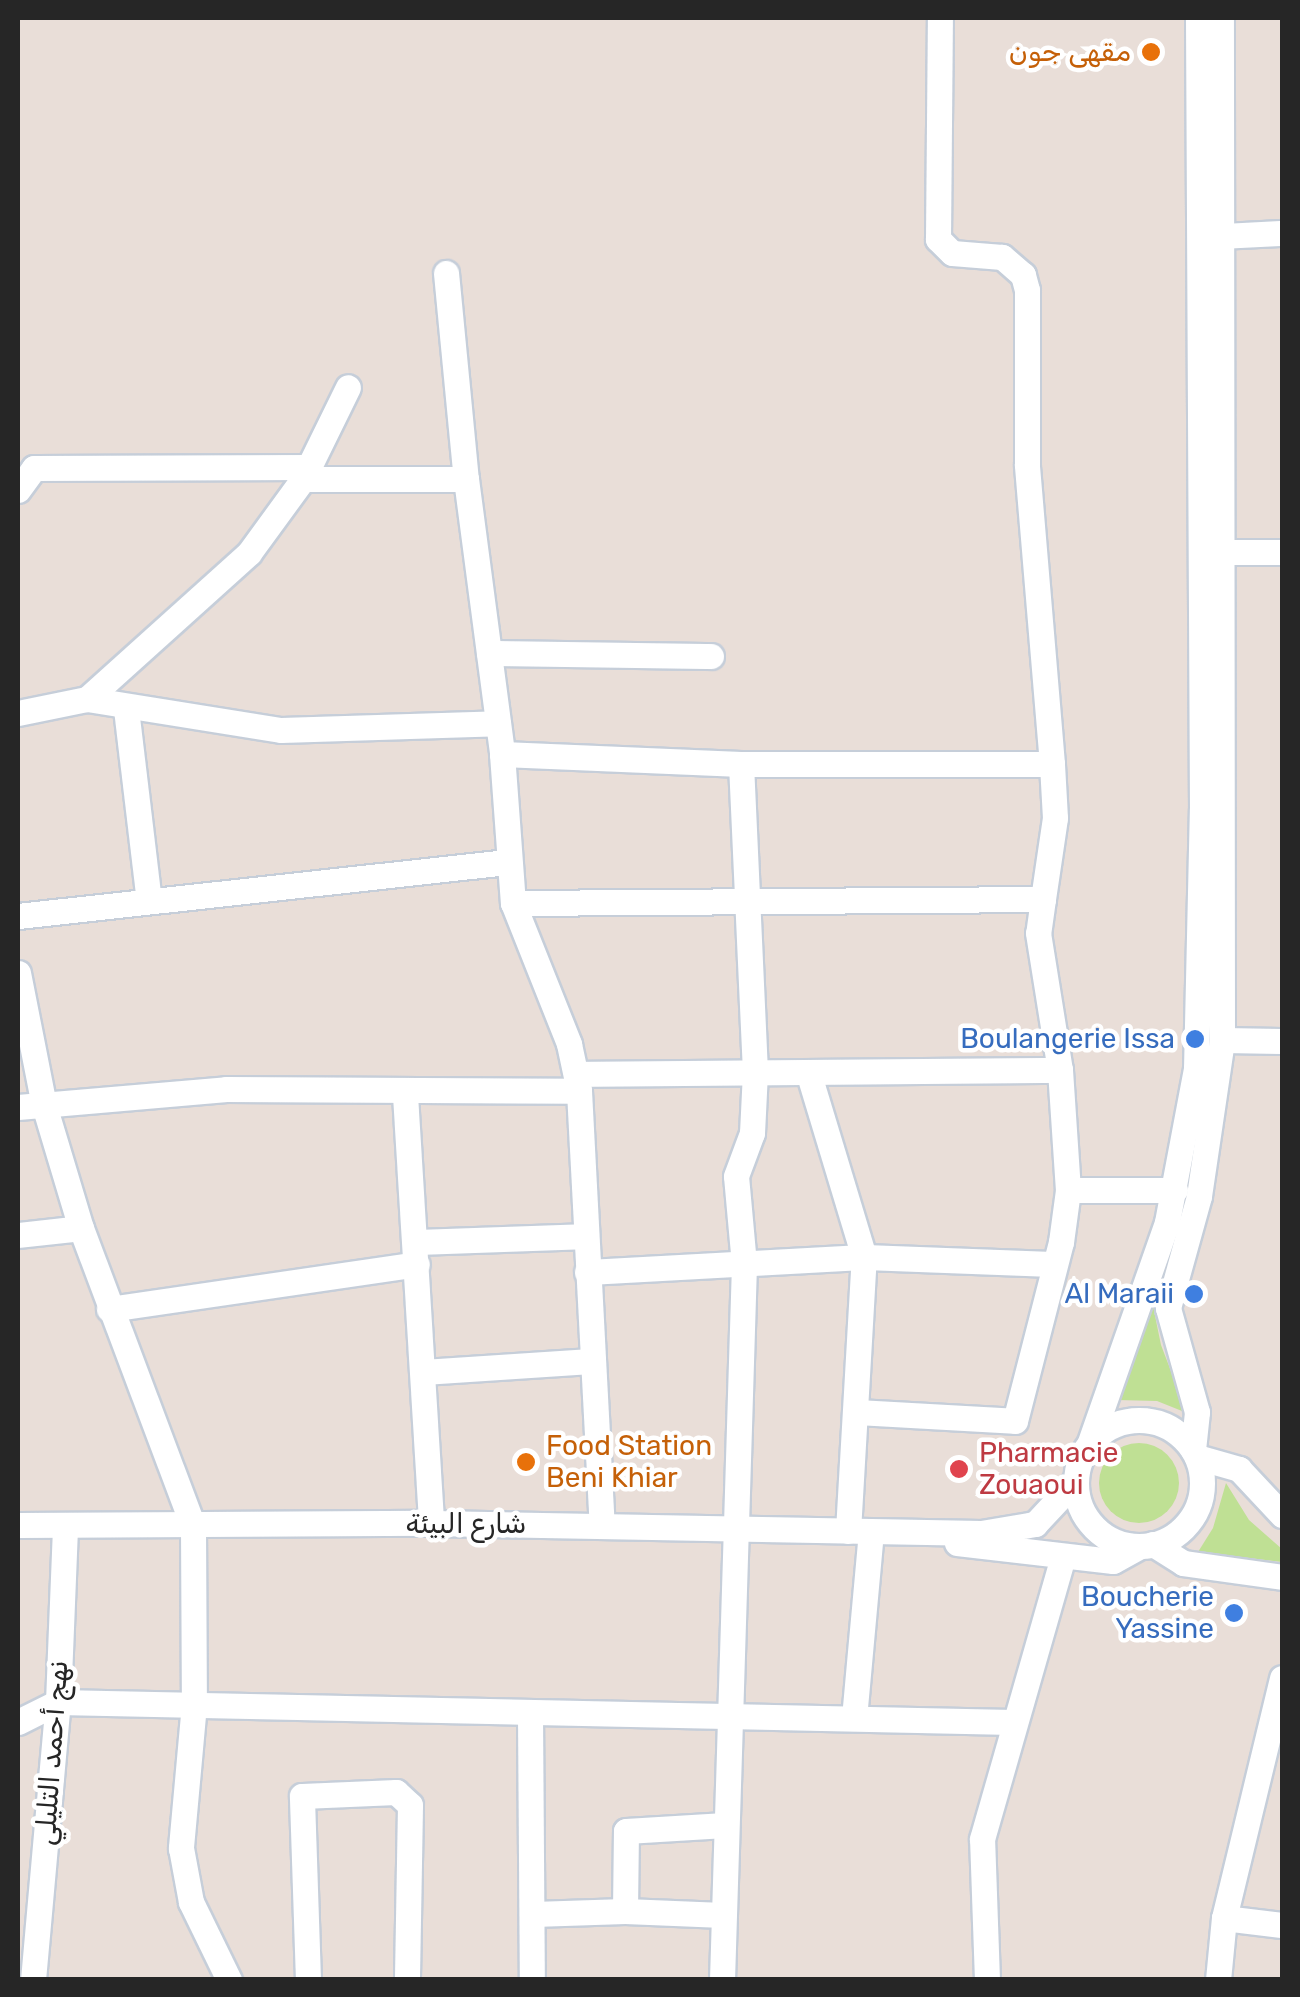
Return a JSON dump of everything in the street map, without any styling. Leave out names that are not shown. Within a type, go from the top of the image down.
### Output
[{"type":"street","points":[[856,1412],[1005,1426],[1015,1421],[1068,1190],[1060,1070],[1038,933],[1054,818],[1027,464],[1027,290],[1023,275],[1002,258],[952,253],[938,239],[940,18]]},
{"type":"street","points":[[914,1531],[978,1548],[1113,1561],[1192,1518],[1202,1488],[1195,1453],[1197,1412],[1168,1308],[1199,1196],[1222,1040],[1198,18]]},
{"type":"street","points":[[1210,552],[1222,236],[1221,18]]},
{"type":"street","points":[[1222,236],[1282,232]]},
{"type":"street","points":[[446,273],[466,479],[502,754],[506,862],[513,903],[578,1082],[590,1361],[602,1525]]},
{"type":"street","points":[[86,699],[231,572],[306,473],[348,387]]},
{"type":"street","points":[[18,490],[34,468],[466,479]]},
{"type":"street","points":[[1210,552],[1282,552]]},
{"type":"street","points":[[1210,586],[1198,1038],[1175,1190],[1076,1480],[1092,1524],[1106,1536],[1147,1545],[1183,1563],[1282,1577]]},
{"type":"street","points":[[489,653],[712,656]]},
{"type":"street","points":[[18,714],[86,699],[126,710],[319,732],[498,723]]},
{"type":"street","points":[[126,710],[148,901]]},
{"type":"street","points":[[502,754],[741,764],[1052,764]]},
{"type":"street","points":[[722,1980],[726,1716],[744,1264],[736,1176],[752,1134],[755,1072],[741,764]]},
{"type":"street","points":[[18,916],[506,862]]},
{"type":"street","points":[[513,903],[746,898],[1043,899]]},
{"type":"street","points":[[18,972],[44,1105],[81,1228],[193,1526],[194,1704],[184,1877],[229,1980]]},
{"type":"street","points":[[1222,1040],[1282,1041]]},
{"type":"street","points":[[18,1107],[226,1089],[405,1095],[755,1072],[810,1075],[1060,1070]]},
{"type":"street","points":[[810,1075],[864,1257],[856,1412],[860,1532],[854,1718]]},
{"type":"street","points":[[405,1095],[431,1523]]},
{"type":"street","points":[[1068,1190],[1175,1190]]},
{"type":"street","points":[[18,1235],[81,1228]]},
{"type":"street","points":[[109,1309],[416,1253],[584,1236]]},
{"type":"street","points":[[587,1272],[864,1257],[1053,1264]]},
{"type":"street","points":[[424,1372],[590,1361]]},
{"type":"street","points":[[1089,1445],[1104,1431],[1142,1420],[1171,1429],[1195,1453],[1238,1469],[1282,1515]]},
{"type":"street","name":"شارع البيئة","points":[[18,1526],[431,1523],[860,1532],[1027,1527],[1042,1519],[1076,1480]]},
{"type":"street","name":"نهج أحمد التليلي","points":[[33,1980],[58,1702],[65,1526]]},
{"type":"street","points":[[987,1980],[982,1839],[1063,1557]]},
{"type":"street","points":[[1218,1980],[1224,1918],[1282,1678]]},
{"type":"street","points":[[18,1722],[58,1702],[1013,1722]]},
{"type":"street","points":[[530,1714],[532,1980]]},
{"type":"street","points":[[308,1980],[299,1802],[307,1794],[378,1792],[396,1792],[410,1805],[406,1980]]},
{"type":"street","points":[[625,1911],[626,1831],[725,1825]]},
{"type":"street","points":[[533,1914],[625,1911],[723,1915]]},
{"type":"street","points":[[1224,1918],[1282,1925]]},
{"type":"green space","points":[[1153,1306],[1161,1345],[1187,1413],[1157,1401],[1117,1400]]},
{"type":"green space","points":[[1139,1443],[1154,1446],[1167,1455],[1176,1468],[1176,1498],[1167,1511],[1154,1520],[1139,1523],[1124,1520],[1111,1511],[1102,1498],[1099,1483],[1102,1468],[1111,1455],[1124,1446]]},
{"type":"green space","points":[[1226,1483],[1249,1520],[1282,1549],[1282,1562],[1198,1552],[1213,1528]]},
{"type":"place","name":"مقهى جون","points":[[1151,52]]},
{"type":"place","name":"Boulangerie Issa","points":[[1195,1039]]},
{"type":"place","name":"Al Maraii","points":[[1194,1294]]},
{"type":"place","name":"Food Station Beni Khiar","points":[[526,1462]]},
{"type":"place","name":"Pharmacie Zouaoui","points":[[959,1469]]},
{"type":"place","name":"Boucherie Yassine","points":[[1234,1613]]}]
